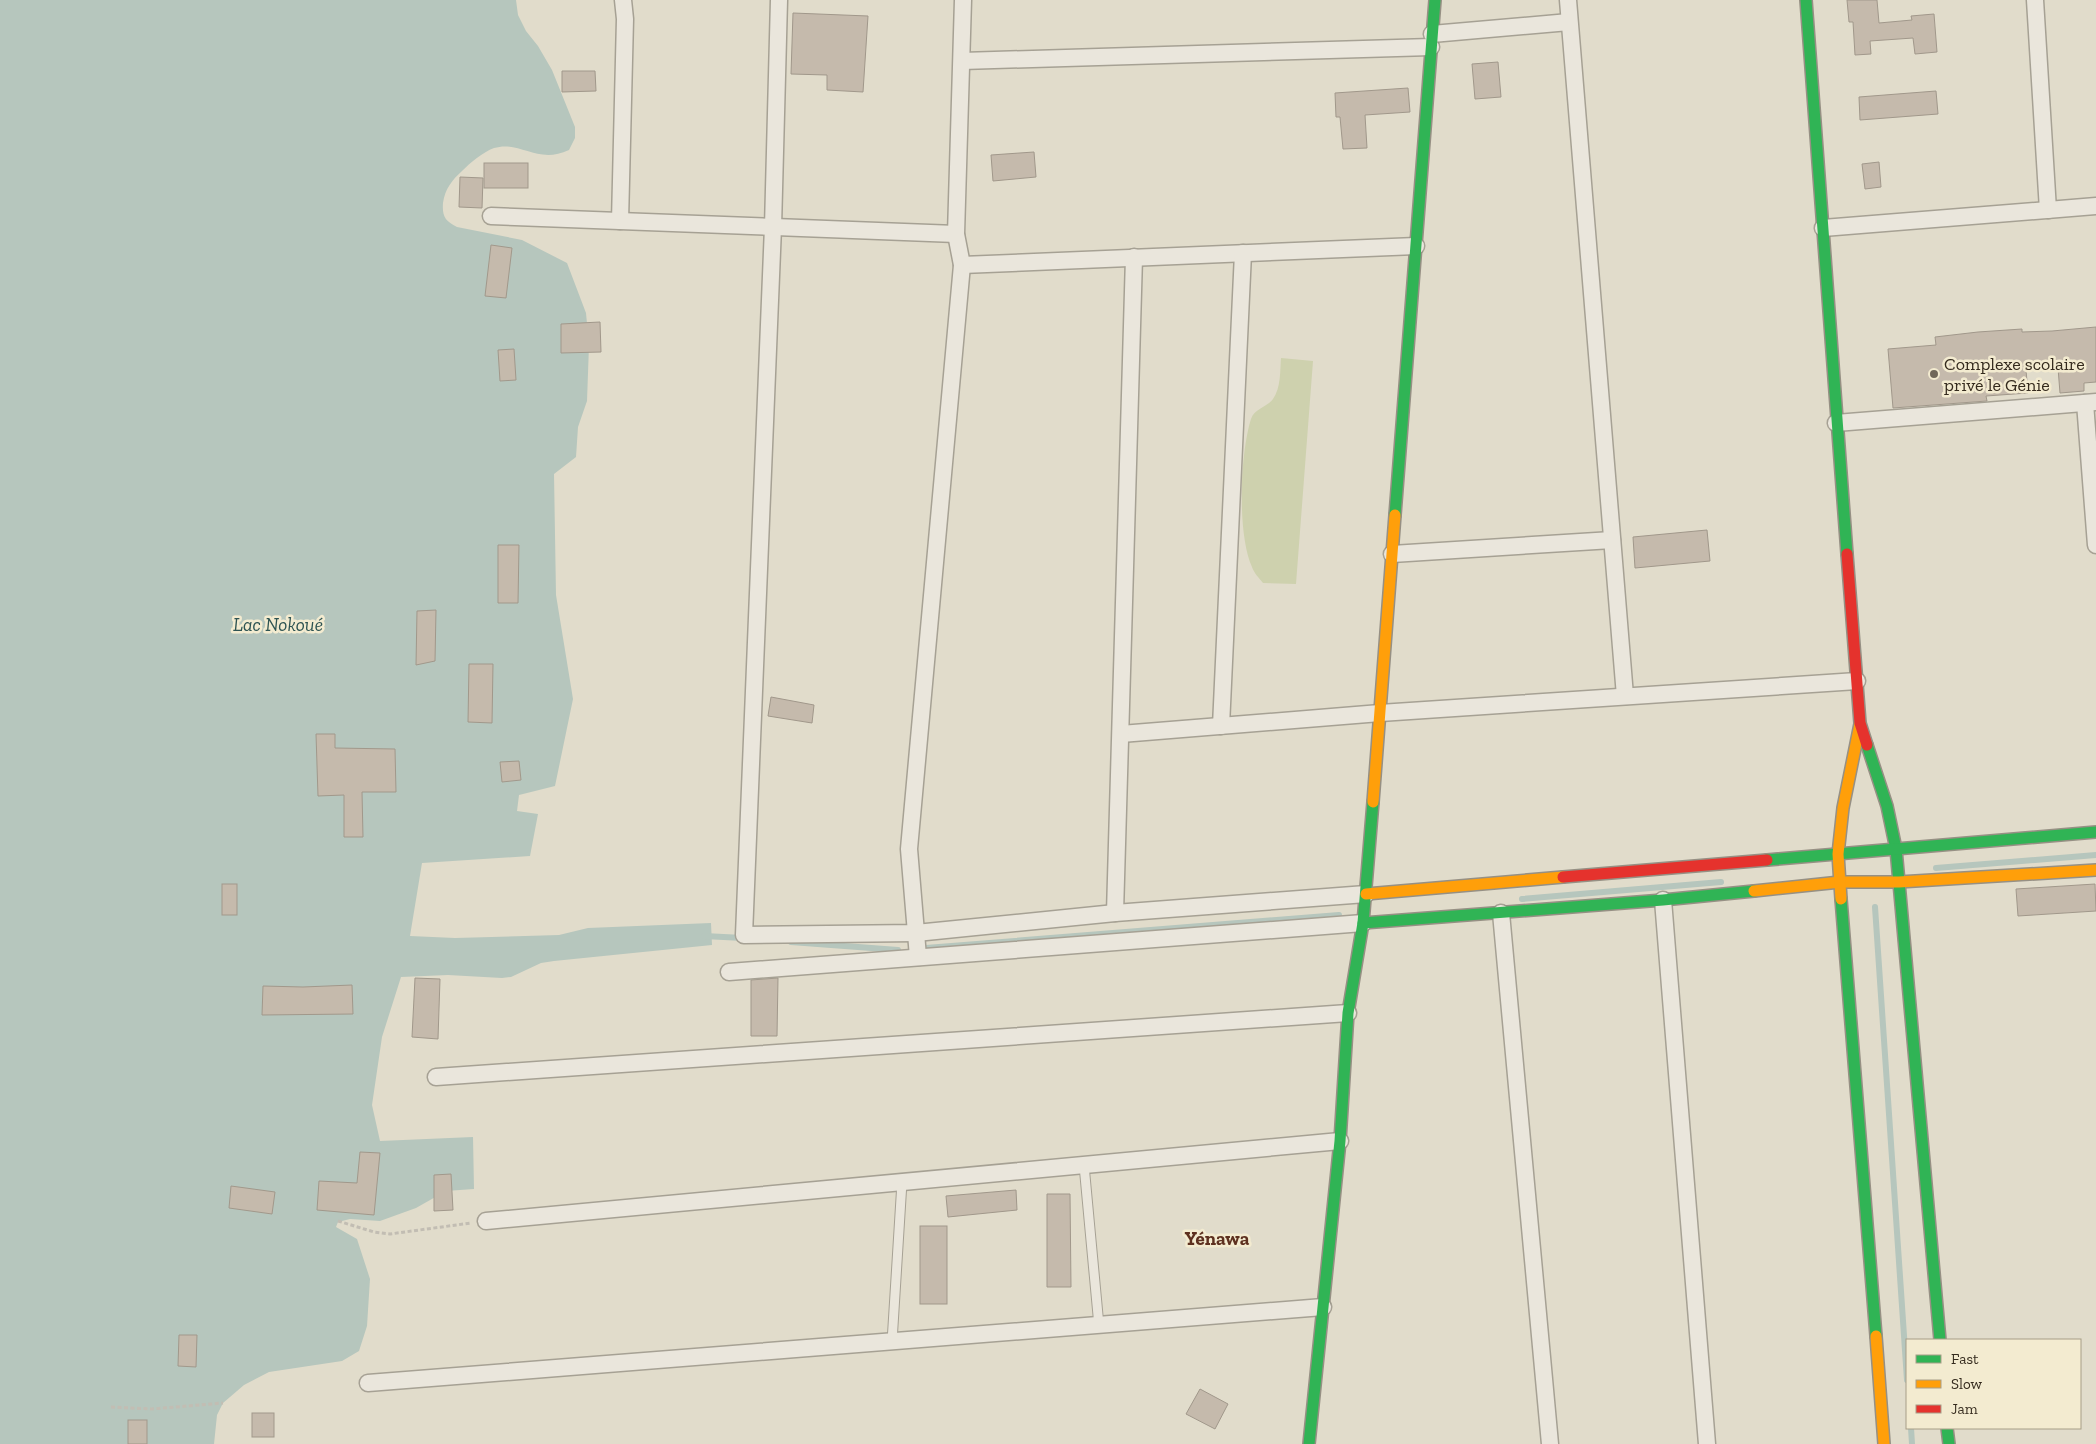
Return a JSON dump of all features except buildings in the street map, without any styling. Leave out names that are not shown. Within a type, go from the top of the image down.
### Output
[{"type":"street","points":[[620,221],[623,0]]},
{"type":"street","points":[[779,0],[744,935],[916,933],[1115,913],[1366,894],[2096,832]]},
{"type":"street","points":[[918,957],[909,849],[962,265],[956,234],[963,0]]},
{"type":"street","points":[[1309,1444],[1340,1141],[1348,1013],[1364,923],[1435,0]]},
{"type":"street","points":[[1568,0],[1625,696]]},
{"type":"street","points":[[1806,0],[1836,423],[1860,723],[1887,806],[1896,849],[1940,1339]]},
{"type":"street","points":[[2035,0],[2048,210]]},
{"type":"street","points":[[962,62],[1432,41],[1569,22]]},
{"type":"street","points":[[1823,228],[2096,206]]},
{"type":"street","points":[[490,216],[956,234]]},
{"type":"street","points":[[962,265],[1416,246]]},
{"type":"street","points":[[1221,726],[1243,253]]},
{"type":"street","points":[[1115,913],[1134,257]]},
{"type":"street","points":[[1836,423],[2090,403],[2096,545]]},
{"type":"street","points":[[1392,554],[1612,540]]},
{"type":"street","points":[[1121,734],[1380,713],[1857,681]]},
{"type":"street","points":[[1860,723],[1843,808],[1838,854],[1884,1444]]},
{"type":"street","points":[[729,972],[1663,900],[1840,882],[1899,882],[2096,870]]},
{"type":"street","points":[[1663,900],[1707,1444]]},
{"type":"street","points":[[1501,913],[1550,1444]]},
{"type":"street","points":[[436,1077],[1348,1013]]},
{"type":"street","points":[[486,1221],[1340,1141]]},
{"type":"street","points":[[368,1383],[1323,1307]]},
{"type":"street","points":[[1947,1429],[1949,1444]]},
{"type":"lane","points":[[1084,1165],[1099,1326]]},
{"type":"lane","points":[[892,1342],[902,1182]]},
{"type":"path","points":[[338,1222],[374,1232],[390,1234],[486,1221]]},
{"type":"path","points":[[110,1407],[152,1409],[223,1403]]},
{"type":"green space","points":[[1281,358],[1313,361],[1296,584],[1263,583],[1253,569],[1247,553],[1242,515],[1244,452],[1247,434],[1253,416],[1276,395],[1280,379]]},
{"type":"water","name":"Lac Nokoué","points":[[0,0],[516,0],[518,15],[526,31],[538,46],[552,70],[575,127],[575,138],[569,150],[558,154],[538,154],[503,146],[485,152],[452,181],[444,198],[443,211],[445,218],[457,227],[522,240],[567,263],[586,313],[589,345],[587,401],[578,427],[576,457],[554,474],[556,595],[573,699],[555,786],[519,795],[517,811],[538,814],[530,856],[422,863],[410,936],[455,938],[559,935],[588,928],[711,923],[712,945],[541,963],[511,977],[502,978],[448,975],[401,977],[382,1037],[372,1105],[380,1141],[473,1137],[474,1189],[446,1191],[416,1208],[380,1221],[350,1219],[338,1222],[336,1227],[357,1239],[370,1279],[367,1326],[359,1351],[342,1361],[269,1372],[244,1385],[223,1403],[217,1415],[214,1444],[0,1444]]},
{"type":"waterway","points":[[1936,868],[2096,855]]},
{"type":"waterway","points":[[1522,899],[1721,882]]},
{"type":"waterway","points":[[1875,907],[1906,1365]]},
{"type":"waterway","points":[[926,948],[1339,915]]},
{"type":"waterway","points":[[704,936],[743,938]]},
{"type":"waterway","points":[[791,942],[898,950]]},
{"type":"waterway","points":[[1911,1429],[1912,1444]]},
{"type":"traffic: fast","points":[[1395,515],[1435,0]]},
{"type":"traffic: fast","points":[[1806,0],[1847,554]]},
{"type":"traffic: fast","points":[[1867,745],[1887,806],[1896,849],[1940,1339]]},
{"type":"traffic: fast","points":[[1309,1444],[1340,1141],[1348,1013],[1363,923],[1373,802]]},
{"type":"traffic: fast","points":[[1767,860],[2096,832]]},
{"type":"traffic: fast","points":[[1363,923],[1663,900],[1754,891]]},
{"type":"traffic: fast","points":[[1841,899],[1876,1336]]},
{"type":"traffic: fast","points":[[1947,1429],[1949,1444]]},
{"type":"traffic: slow","points":[[1373,802],[1395,515]]},
{"type":"traffic: slow","points":[[1841,899],[1838,854],[1843,808],[1860,724]]},
{"type":"traffic: slow","points":[[1754,891],[1840,882],[1899,882],[2096,870]]},
{"type":"traffic: slow","points":[[1366,894],[1563,877]]},
{"type":"traffic: slow","points":[[1876,1336],[1884,1444]]},
{"type":"traffic: jam","points":[[1847,554],[1860,723],[1867,745]]},
{"type":"traffic: jam","points":[[1563,877],[1767,860]]},
{"type":"place","name":"Complexe scolaire privé le Génie","points":[[1934,374]]},
{"type":"district","name":"Yénawa","points":[[1217,1238]]}]
